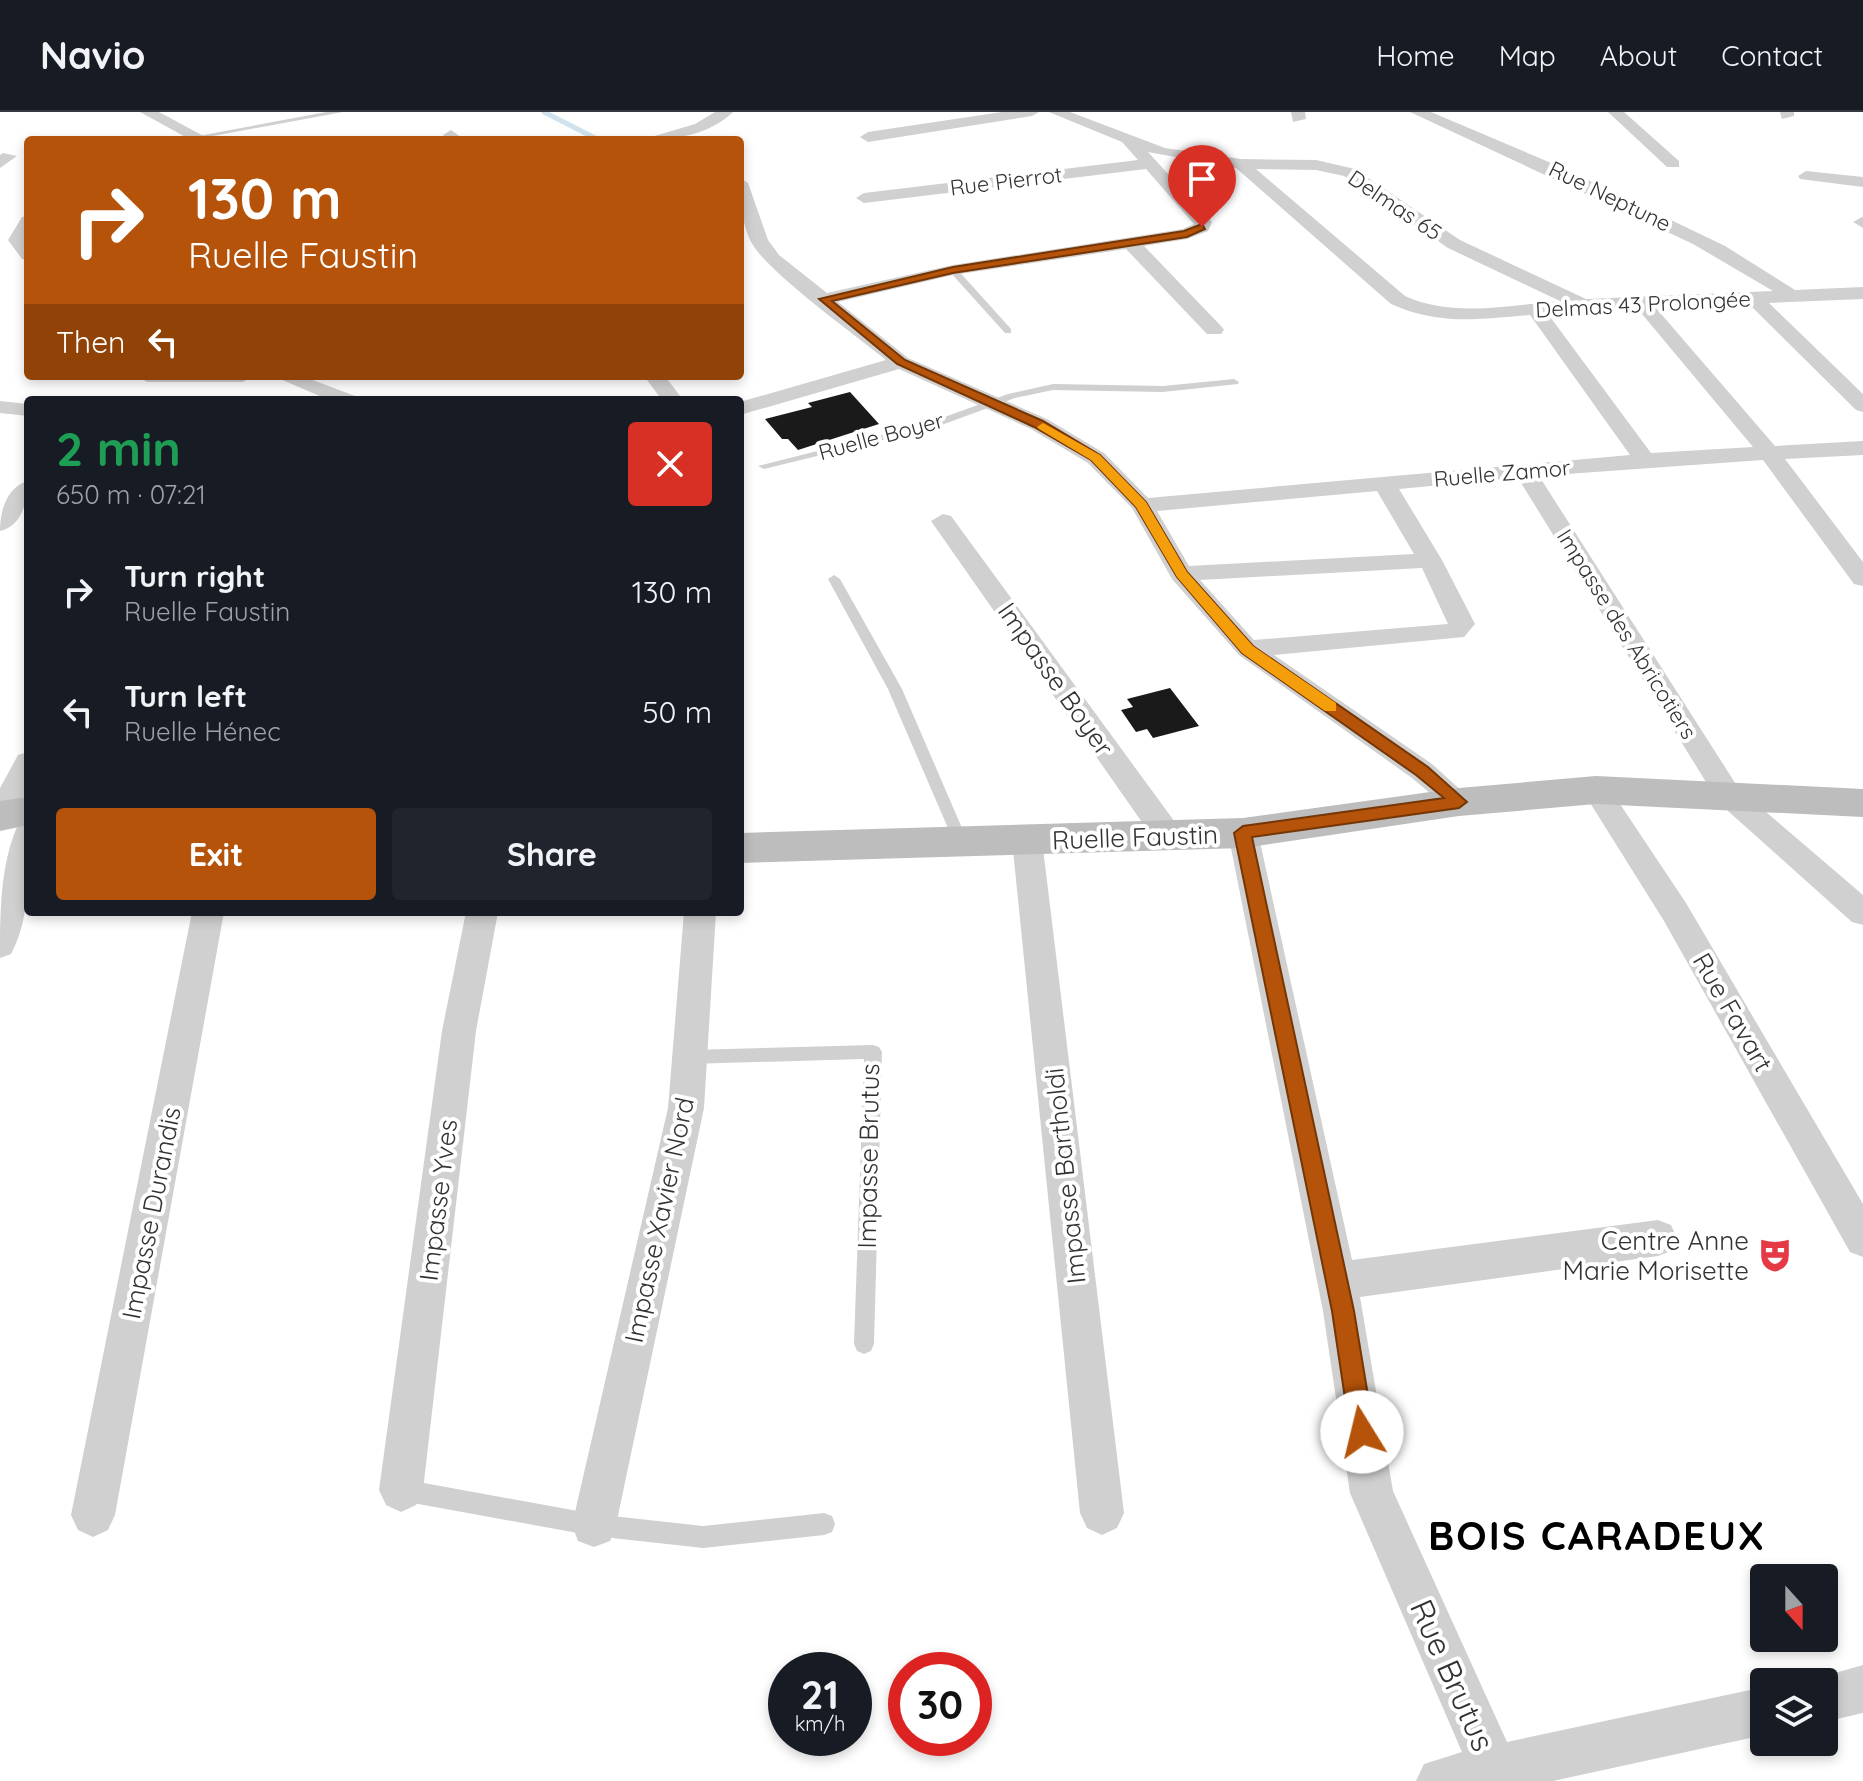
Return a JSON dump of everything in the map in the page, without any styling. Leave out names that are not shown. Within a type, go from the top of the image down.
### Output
[{"type":"street","points":[[147,112],[196,136]]},
{"type":"street","points":[[868,137],[1032,112]]},
{"type":"street","name":"Delmas 65","points":[[1056,112],[1162,152],[1241,164],[1316,165],[1349,172],[1454,244],[1585,305]]},
{"type":"street","name":"Rue Neptune","points":[[1417,112],[1531,157],[1679,230],[1767,276],[1793,298]]},
{"type":"street","points":[[1615,112],[1673,164]]},
{"type":"street","points":[[676,117],[711,122]]},
{"type":"street","points":[[663,136],[711,122]]},
{"type":"street","points":[[824,299],[953,270],[1187,234],[1202,227],[1203,222],[1129,141]]},
{"type":"street","name":"Rue Pierrot","points":[[864,198],[1148,164]]},
{"type":"street","name":"Delmas 43 Prolongée","points":[[1241,164],[1398,300],[1424,312],[1455,315],[1585,305],[1863,293]]},
{"type":"street","points":[[1806,176],[1863,182]]},
{"type":"street","points":[[744,195],[759,241],[773,259],[901,362],[990,405],[1039,424],[1096,458],[1142,505],[1181,574],[1248,649],[1422,771],[1459,802]]},
{"type":"street","points":[[8,241],[24,225]]},
{"type":"street","points":[[1129,241],[1214,330]]},
{"type":"street","points":[[1754,298],[1863,406]]},
{"type":"street","points":[[1643,304],[1770,454],[1863,579]]},
{"type":"street","points":[[1536,310],[1645,460]]},
{"type":"street","points":[[744,408],[901,362]]},
{"type":"street","points":[[294,380],[337,396]]},
{"type":"street","points":[[657,380],[670,396]]},
{"type":"street","points":[[0,407],[24,410]]},
{"type":"street","name":"Ruelle Zamor","points":[[1142,505],[1645,460],[1863,448]]},
{"type":"street","name":"Impasse des Abricotiers","points":[[1525,472],[1729,796],[1863,913]]},
{"type":"street","points":[[1248,649],[1459,630],[1462,624],[1430,560],[1384,483]]},
{"type":"street","points":[[0,524],[24,493]]},
{"type":"street","name":"Impasse Boyer","points":[[943,521],[1169,837]]},
{"type":"street","points":[[1181,574],[1430,560]]},
{"type":"street","points":[[0,815],[24,770]]},
{"type":"street","name":"Ruelle Faustin","points":[[744,848],[1243,833],[1459,802],[1596,790],[1863,803]]},
{"type":"street","name":"Rue Favart","points":[[1596,790],[1675,912],[1863,1239]]},
{"type":"street","points":[[0,815],[24,812]]},
{"type":"street","name":"Rue Brutus","points":[[1243,833],[1337,1281],[1372,1493],[1495,1770]]},
{"type":"street","name":"Impasse Bartholdi","points":[[1027,840],[1102,1513]]},
{"type":"street","points":[[0,945],[24,851]]},
{"type":"street","name":"Impasse Durandis","points":[[93,1515],[207,916]]},
{"type":"street","name":"Impasse Yves","points":[[401,1490],[459,1031],[481,916]]},
{"type":"street","name":"Impasse Xavier Nord","points":[[594,1525],[686,1108],[700,916]]},
{"type":"street","points":[[1337,1281],[1658,1238]]},
{"type":"street","points":[[1838,1695],[1863,1689]]},
{"type":"street","points":[[1441,1781],[1750,1714]]},
{"type":"lane","points":[[211,136],[339,112]]},
{"type":"lane","points":[[953,270],[1008,331]]},
{"type":"lane","name":"Ruelle Boyer","points":[[764,466],[932,425],[1012,396],[1053,387],[1163,389],[1234,382]]},
{"type":"lane","points":[[834,579],[895,689],[961,842]]},
{"type":"lane","name":"Impasse Brutus","points":[[689,1057],[873,1052],[864,1344]]},
{"type":"lane","points":[[401,1490],[594,1525],[703,1537],[824,1524]]},
{"type":"building","points":[[850,392],[879,424],[798,450],[788,439],[782,439],[765,419],[812,407],[808,403]]},
{"type":"building","points":[[1170,688],[1199,726],[1153,738],[1147,729],[1136,732],[1121,710],[1133,707],[1127,699]]},
{"type":"waterway","points":[[544,112],[591,136]]},
{"type":"slow traffic","points":[[1043,427],[1096,458],[1142,505],[1181,574],[1248,649],[1330,707]]},
{"type":"place","name":"Centre Anne Marie Morisette","points":[[1775,1255]]},
{"type":"district","name":"BOIS CARADEUX","points":[[1597,1535]]},
{"type":"route","points":[[1202,227],[1187,234],[953,270],[824,299],[901,362],[990,405],[1039,424],[1096,458],[1142,505],[1181,574],[1248,649],[1422,771],[1459,802],[1243,833],[1343,1311],[1362,1432]]}]
